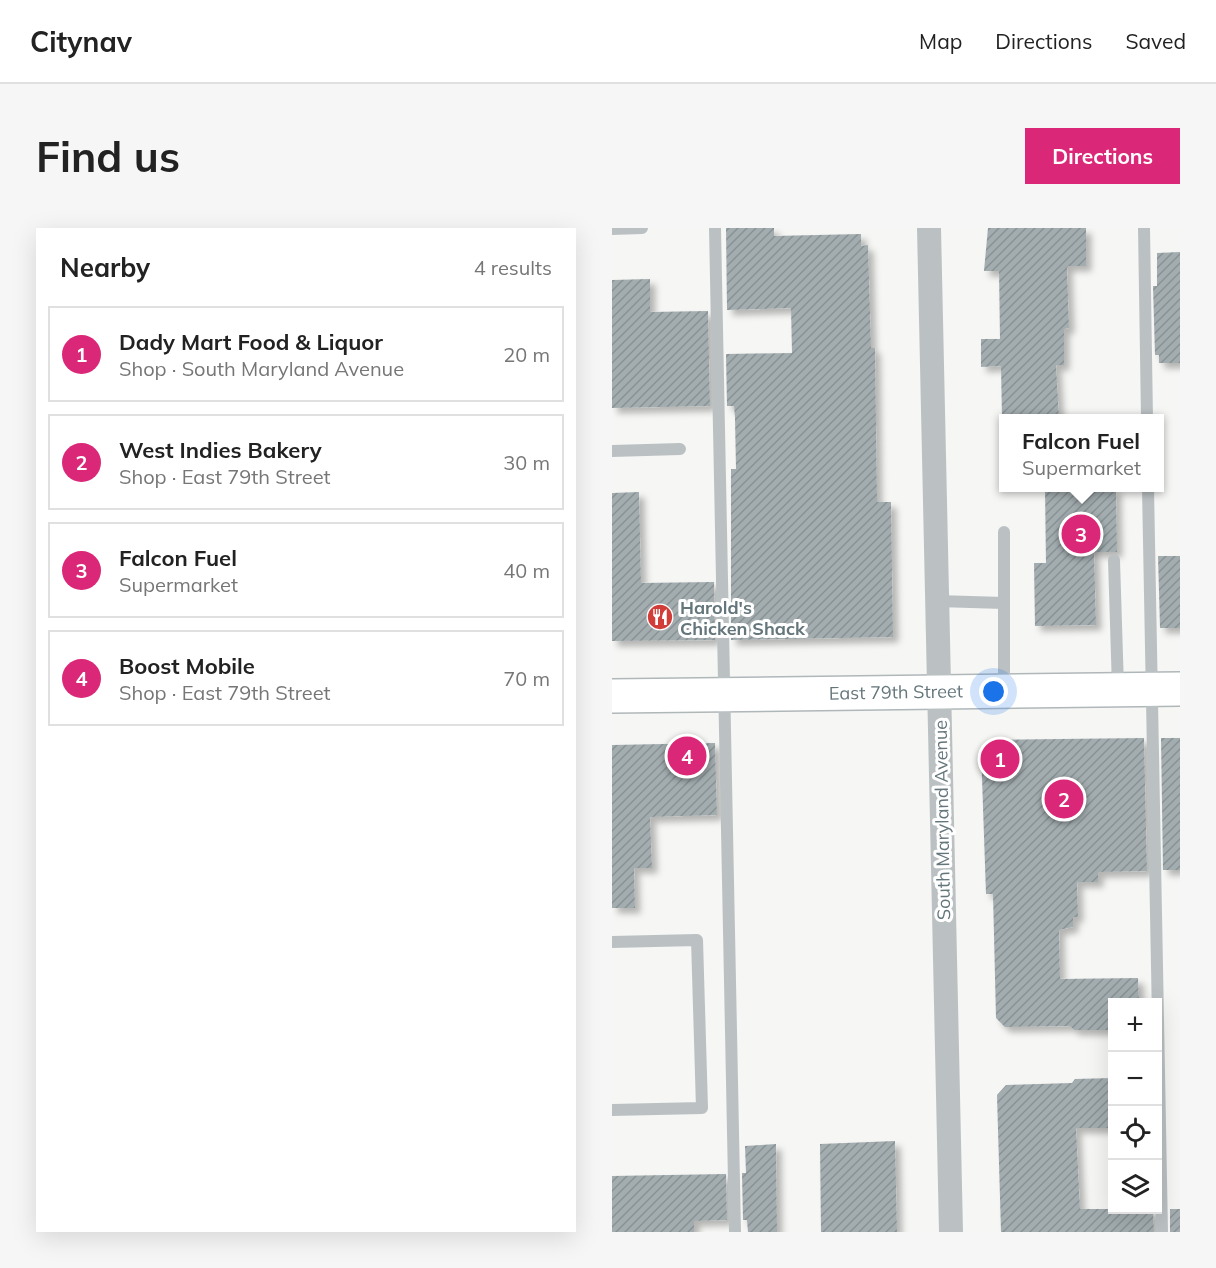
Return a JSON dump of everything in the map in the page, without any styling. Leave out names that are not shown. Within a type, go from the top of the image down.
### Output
[{"type":"main road","name":"East 79th Street","points":[[612,696],[1165,689]]},
{"type":"street","name":"South Maryland Avenue","points":[[929,228],[951,1232]]},
{"type":"lane","points":[[612,229],[642,228]]},
{"type":"lane","points":[[715,228],[735,1232]]},
{"type":"lane","points":[[1144,228],[1147,414]]},
{"type":"lane","points":[[612,451],[680,449]]},
{"type":"lane","points":[[1148,492],[1165,689],[1162,1232]]},
{"type":"lane","points":[[1004,532],[1004,691]]},
{"type":"lane","points":[[1114,560],[1118,690]]},
{"type":"lane","points":[[937,601],[1004,603]]},
{"type":"lane","points":[[612,942],[698,940],[702,1108],[612,1110]]},
{"type":"building","points":[[726,228],[774,228],[774,236],[861,234],[861,246],[868,245],[871,348],[875,348],[877,502],[891,502],[893,637],[731,640],[731,469],[736,469],[734,406],[727,406],[726,354],[792,353],[791,308],[727,310]]},
{"type":"building","points":[[988,228],[1086,228],[1086,266],[1068,266],[1067,269],[1069,328],[1064,329],[1064,365],[1056,365],[1059,414],[1002,414],[1001,366],[981,367],[981,339],[1000,339],[999,271],[984,271]]},
{"type":"building","points":[[1180,252],[1180,363],[1159,363],[1159,355],[1155,355],[1153,286],[1157,286],[1157,253]]},
{"type":"building","points":[[650,279],[650,312],[708,311],[710,406],[612,408],[612,280]]},
{"type":"building","points":[[639,492],[641,583],[714,582],[715,640],[612,641],[612,493]]},
{"type":"building","points":[[1045,492],[1116,492],[1117,552],[1094,552],[1096,625],[1035,626],[1034,563],[1046,563]]},
{"type":"building","points":[[1158,556],[1180,556],[1180,628],[1160,628]]},
{"type":"building","points":[[1144,738],[1147,871],[1098,872],[1098,882],[1077,882],[1078,917],[1073,917],[1073,927],[1059,930],[1060,979],[1138,978],[1139,998],[1108,998],[1108,1030],[1074,1030],[1070,1026],[1005,1027],[996,1018],[993,894],[986,894],[981,749],[989,740]]},
{"type":"building","points":[[1161,738],[1180,738],[1180,870],[1163,870]]},
{"type":"building","points":[[715,743],[717,815],[650,817],[652,868],[634,868],[635,908],[612,908],[612,745]]},
{"type":"building","points":[[1108,1078],[1108,1128],[1076,1128],[1080,1209],[1108,1209],[1108,1214],[1153,1214],[1154,1232],[1001,1232],[997,1095],[1006,1085],[1072,1083],[1075,1079]]},
{"type":"building","points":[[895,1141],[897,1232],[821,1232],[820,1144]]},
{"type":"building","points":[[776,1144],[777,1232],[748,1232],[747,1220],[743,1220],[742,1173],[746,1173],[745,1146]]},
{"type":"building","points":[[726,1174],[727,1220],[694,1221],[694,1232],[612,1232],[612,1176]]},
{"type":"building","points":[[1170,1209],[1180,1209],[1180,1232],[1170,1232]]},
{"type":"place","name":"Falcon Fuel","points":[[1081,534]]},
{"type":"place","name":"Harold's Chicken Shack","points":[[660,617]]},
{"type":"place","name":"Boost Mobile","points":[[687,756]]},
{"type":"place","name":"Dady Mart Food & Liquor","points":[[1000,759]]},
{"type":"place","name":"West Indies Bakery","points":[[1064,799]]}]
